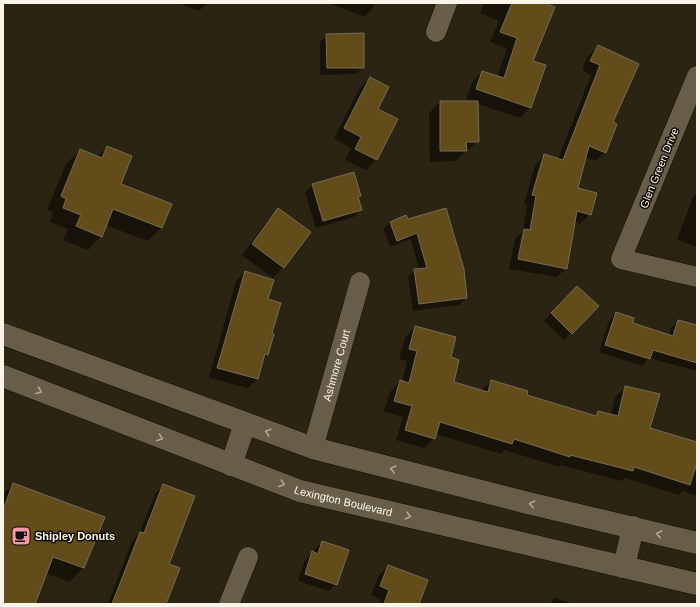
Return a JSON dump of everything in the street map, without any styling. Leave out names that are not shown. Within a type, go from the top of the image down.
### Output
[{"type":"street","points":[[436,32],[447,3]]},
{"type":"street","name":"Glen Green Drive","points":[[697,76],[621,259],[697,277]]},
{"type":"street","name":"Ashmore Court","points":[[313,448],[360,282]]},
{"type":"street","points":[[3,334],[313,448],[528,503],[697,543]]},
{"type":"street","name":"Lexington Boulevard","points":[[3,376],[300,491],[697,584]]},
{"type":"street","points":[[231,465],[245,424]]},
{"type":"street","points":[[624,567],[632,527]]},
{"type":"street","points":[[229,604],[248,557]]},
{"type":"building","points":[[512,3],[544,3],[555,7],[533,61],[546,65],[531,108],[476,89],[482,71],[504,78],[517,38],[500,32]]},
{"type":"building","points":[[364,33],[364,68],[327,68],[326,34]]},
{"type":"building","points":[[598,45],[639,64],[613,122],[617,124],[606,153],[589,146],[578,188],[597,193],[591,215],[577,211],[567,269],[518,259],[524,229],[530,230],[536,196],[532,195],[544,154],[563,160],[600,65],[590,61]]},
{"type":"building","points":[[370,77],[389,87],[378,109],[398,119],[377,160],[355,149],[361,137],[344,128]]},
{"type":"building","points":[[440,101],[478,101],[479,142],[466,142],[467,151],[440,151]]},
{"type":"building","points":[[107,146],[132,156],[121,184],[172,204],[162,228],[113,209],[102,237],[76,226],[81,215],[63,208],[66,199],[61,196],[80,149],[102,158]]},
{"type":"building","points":[[354,172],[361,196],[358,197],[362,210],[323,221],[312,184]]},
{"type":"building","points":[[278,208],[311,232],[284,268],[252,244]]},
{"type":"building","points":[[446,208],[464,269],[467,298],[419,304],[414,269],[427,268],[417,233],[397,241],[390,222],[406,215],[408,219]]},
{"type":"building","points":[[245,271],[274,280],[268,299],[281,303],[272,333],[274,334],[268,355],[265,354],[258,379],[217,368]]},
{"type":"building","points":[[577,286],[599,306],[572,334],[551,313]]},
{"type":"building","points":[[616,312],[634,318],[633,323],[673,336],[678,320],[697,325],[697,363],[653,350],[650,359],[605,345]]},
{"type":"building","points":[[415,326],[456,337],[451,357],[459,360],[454,382],[488,392],[491,380],[528,391],[527,395],[596,416],[598,411],[618,416],[625,386],[660,394],[650,428],[697,442],[697,463],[690,485],[634,467],[633,471],[570,455],[570,457],[514,439],[512,444],[440,422],[435,439],[405,430],[412,406],[394,401],[400,380],[409,383],[417,351],[409,349]]},
{"type":"building","points":[[13,483],[105,517],[84,568],[53,557],[35,604],[3,604],[3,510]]},
{"type":"building","points":[[163,484],[195,496],[169,564],[180,568],[166,604],[112,604],[140,532],[144,533]]},
{"type":"building","points":[[322,541],[349,550],[337,585],[305,574],[312,551],[318,554]]},
{"type":"building","points":[[388,565],[428,580],[419,604],[384,604],[389,590],[380,586]]},
{"type":"place","name":"Shipley Donuts","points":[[21,536]]}]
